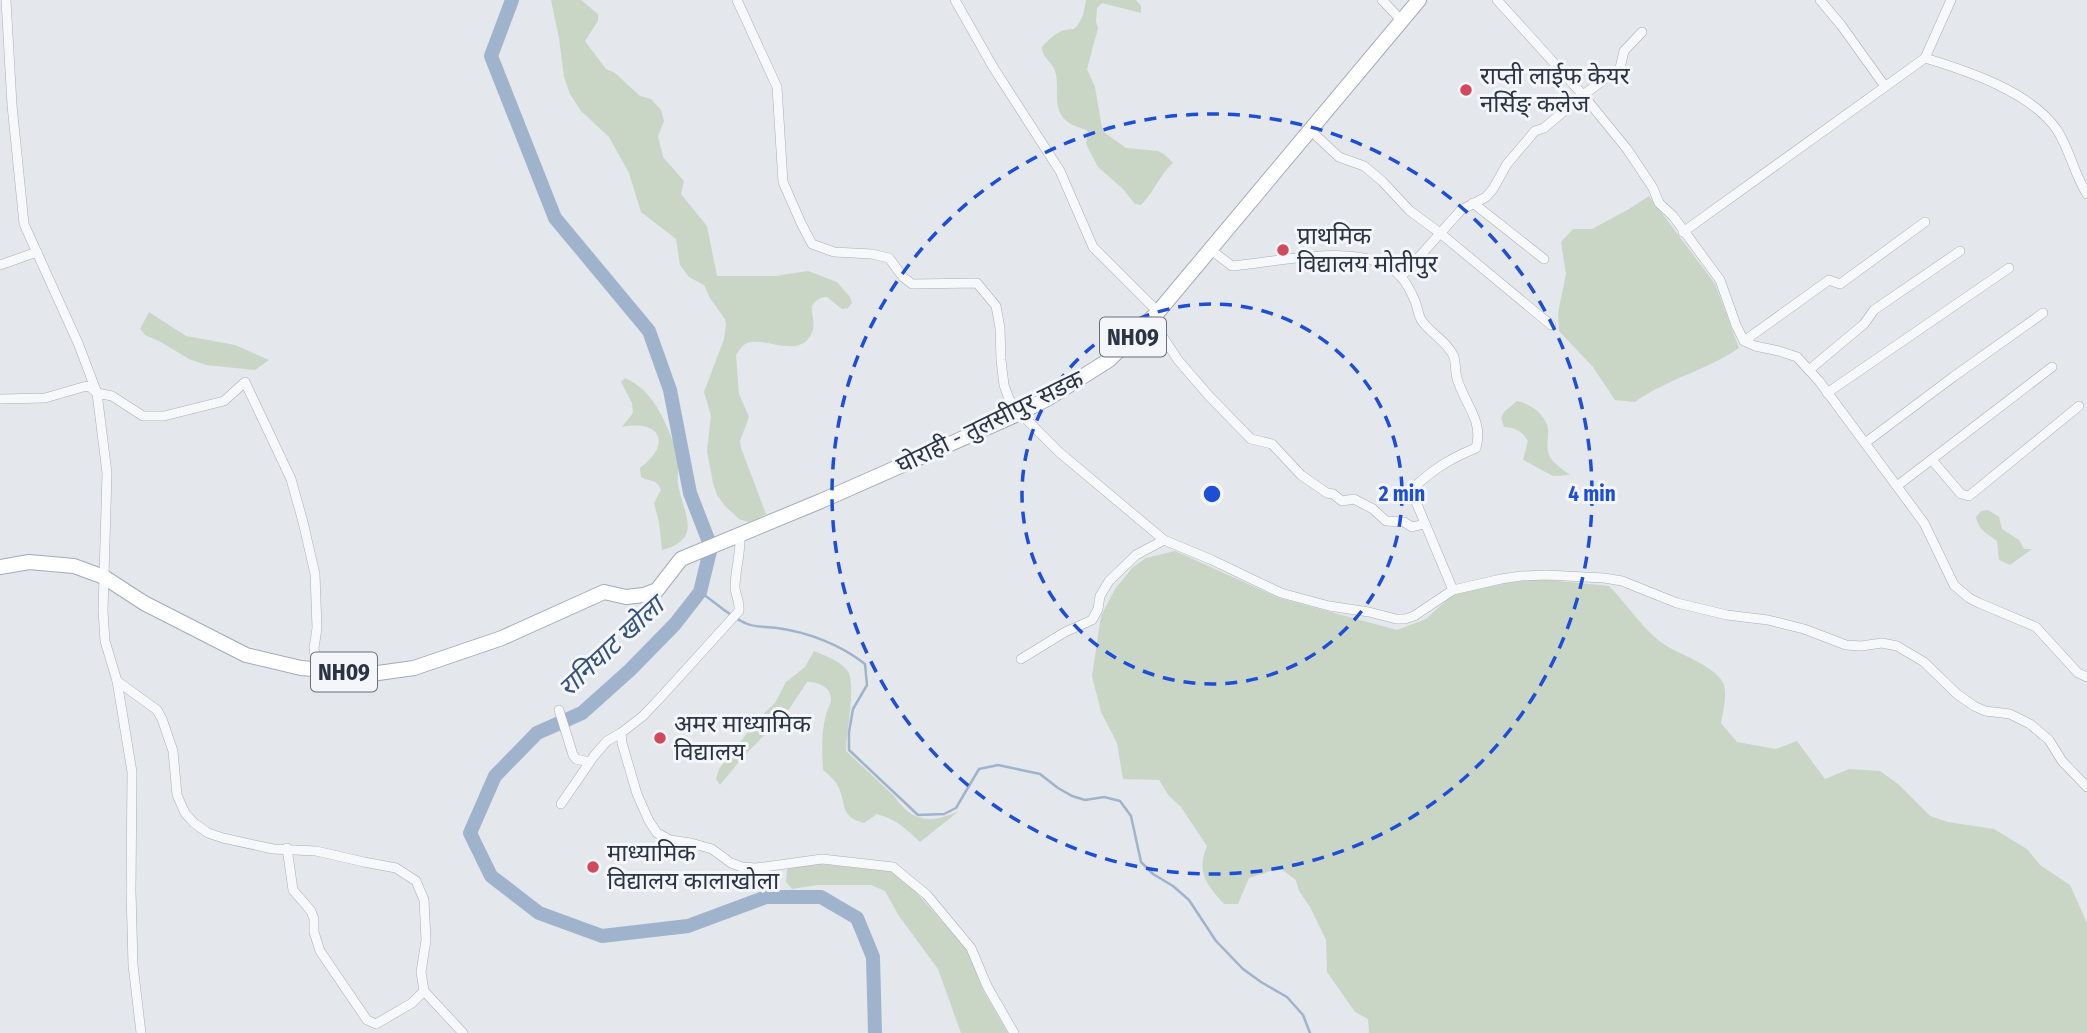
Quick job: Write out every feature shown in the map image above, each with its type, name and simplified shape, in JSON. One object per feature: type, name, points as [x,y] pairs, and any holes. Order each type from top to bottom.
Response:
[{"type":"main road","name":"घोराही - तुलसीपुर सडक","points":[[740,535],[1020,413],[1097,369],[1154,316],[1419,0]]},
{"type":"main road","name":"NH09","points":[[0,567],[29,562],[74,566],[104,577],[144,603],[246,655],[301,668],[371,674],[426,664],[502,638],[604,592],[626,597],[644,595],[657,590],[681,559],[740,535]]},
{"type":"street","points":[[6,0],[12,105],[24,224],[78,343],[97,393],[107,473],[103,611],[105,640],[117,681],[132,772],[133,965],[141,1033]]},
{"type":"street","points":[[737,0],[777,87],[783,181],[812,244],[834,252],[872,254],[889,258],[903,277],[912,284],[977,283],[996,306],[1004,384],[1009,399],[1059,452],[1164,540],[1281,593],[1396,619],[1405,620],[1414,616],[1453,590],[1521,576],[1604,578],[1622,580],[1677,603],[1727,615],[1769,620],[1804,629],[1846,645],[1882,643],[1897,646],[1924,662],[1957,694],[1974,706],[1985,711],[2010,714],[2030,724],[2049,740],[2062,761],[2087,787]]},
{"type":"street","points":[[956,0],[993,67],[1060,171],[1093,247],[1154,316],[1178,360],[1209,396],[1251,439],[1272,444],[1301,475],[1326,493],[1333,494],[1342,501],[1354,499],[1373,509],[1386,521],[1404,522],[1412,527],[1424,524]]},
{"type":"street","points":[[1382,0],[1402,21]]},
{"type":"street","points":[[1497,0],[1583,95],[1627,149],[1653,188],[1659,203],[1673,216],[1720,280],[1744,341],[1797,357],[1827,393],[1924,523],[1954,585],[1969,598],[2036,627],[2078,673],[2087,677]]},
{"type":"street","points":[[1819,0],[1841,25],[1884,85]]},
{"type":"street","points":[[1683,232],[1884,85],[1926,58],[1951,0]]},
{"type":"street","points":[[1401,277],[1461,210],[1486,197],[1507,164],[1535,131],[1544,128],[1620,68],[1624,51],[1642,32]]},
{"type":"street","points":[[1926,58],[1965,70],[1999,85],[2038,108],[2062,139],[2087,194]]},
{"type":"street","points":[[1310,131],[1339,157],[1364,166],[1410,211],[1551,325]]},
{"type":"street","points":[[1473,203],[1544,259]]},
{"type":"street","points":[[1744,341],[1829,280],[1840,284],[1925,222]]},
{"type":"street","points":[[1210,250],[1232,266],[1305,256],[1345,256],[1378,262],[1401,277],[1415,301],[1421,320],[1454,357],[1456,378],[1480,435],[1476,448],[1431,471],[1411,491],[1453,590]]},
{"type":"street","points":[[1808,370],[1864,324],[1874,310],[1960,251]]},
{"type":"street","points":[[0,265],[37,252]]},
{"type":"street","points":[[1827,393],[2009,268]]},
{"type":"street","points":[[1865,443],[2043,313]]},
{"type":"street","points":[[1898,486],[2052,367]]},
{"type":"street","points":[[0,400],[46,398],[89,387],[97,393],[112,396],[143,416],[164,416],[224,401],[245,382],[291,479],[303,522],[315,573],[317,628],[314,649],[317,669]]},
{"type":"street","points":[[1932,460],[1961,494],[1969,496],[2079,406]]},
{"type":"street","points":[[561,804],[589,762],[607,741],[642,716],[739,611],[740,604],[735,589],[741,551],[740,535]]},
{"type":"street","points":[[1021,659],[1065,632],[1092,621],[1100,596],[1109,581],[1136,555],[1164,540]]},
{"type":"street","points":[[117,681],[157,710],[173,751],[177,795],[185,813],[208,833],[273,849],[316,850],[397,868],[416,881],[424,900],[426,940],[421,972],[424,991],[463,1033]]},
{"type":"street","points":[[559,710],[573,755],[576,759],[589,762]]},
{"type":"street","points":[[621,733],[637,794],[649,821],[657,833],[670,840],[712,849],[731,863],[749,867],[822,859],[892,867],[927,895],[971,948],[986,986],[1014,1033]]},
{"type":"street","points":[[287,848],[293,890],[311,911],[320,951],[367,1020],[376,1024],[412,1003],[424,991]]},
{"type":"green space","points":[[551,0],[581,0],[598,14],[598,21],[585,41],[606,69],[615,73],[640,96],[651,99],[661,110],[664,121],[658,136],[663,157],[684,181],[681,194],[707,226],[717,276],[775,276],[808,271],[837,282],[850,297],[852,303],[848,308],[842,309],[827,297],[815,302],[812,306],[813,329],[808,339],[801,344],[783,346],[747,343],[736,355],[739,394],[749,417],[740,441],[741,448],[766,514],[751,523],[739,519],[717,495],[707,451],[711,416],[704,392],[724,339],[725,319],[704,285],[689,277],[680,265],[676,239],[641,212],[629,173],[609,137],[581,111],[570,94],[564,77]]},
{"type":"green space","points":[[1086,0],[1136,0],[1141,6],[1141,13],[1102,3],[1097,8],[1098,28],[1087,69],[1095,87],[1105,133],[1126,148],[1158,151],[1173,163],[1141,205],[1135,204],[1123,189],[1098,167],[1086,144],[1088,131],[1073,125],[1061,114],[1057,101],[1055,71],[1042,51],[1042,47],[1056,34],[1077,26],[1083,16]]},
{"type":"green space","points":[[1649,196],[1715,284],[1739,348],[1635,402],[1615,400],[1593,367],[1559,331],[1558,313],[1566,274],[1561,242],[1573,229],[1592,229]]},
{"type":"green space","points":[[149,312],[186,336],[235,345],[269,360],[255,370],[206,365],[189,359],[145,335],[140,329]]},
{"type":"green space","points":[[625,378],[641,388],[654,402],[677,454],[678,484],[688,524],[687,532],[675,545],[662,550],[654,503],[661,490],[655,482],[641,477],[640,468],[656,450],[658,435],[646,427],[622,427],[633,413],[632,403],[621,382]]},
{"type":"green space","points":[[1517,401],[1532,407],[1544,419],[1548,429],[1547,447],[1550,457],[1570,475],[1553,476],[1523,460],[1528,441],[1518,431],[1504,427],[1501,418]]},
{"type":"green space","points":[[1988,510],[1999,517],[2002,529],[2019,540],[2024,549],[2032,549],[2010,565],[1999,560],[1997,541],[1977,522],[1976,517],[1981,511]]},
{"type":"green space","points":[[1175,551],[1279,598],[1397,630],[1426,619],[1452,595],[1483,586],[1538,579],[1609,586],[1661,642],[1708,668],[1721,679],[1725,694],[1721,723],[1737,742],[1776,749],[1797,741],[1825,779],[1849,769],[1880,771],[1898,784],[1930,816],[1948,822],[1994,829],[2027,849],[2040,865],[2070,885],[2087,923],[2087,1033],[1369,1033],[1368,1019],[1355,1012],[1327,972],[1326,940],[1299,891],[1296,880],[1280,868],[1249,878],[1238,904],[1224,904],[1208,884],[1203,871],[1202,863],[1207,846],[1181,807],[1169,796],[1159,780],[1123,779],[1117,743],[1101,712],[1092,676],[1101,616],[1115,589],[1133,567],[1146,558]]},
{"type":"green space","points":[[814,651],[840,664],[850,676],[846,751],[915,816],[931,819],[959,811],[920,842],[884,816],[877,814],[864,823],[846,812],[840,790],[823,770],[823,728],[831,699],[826,688],[819,684],[807,682],[788,711],[720,785],[716,779],[719,769],[759,718],[775,703],[786,682],[805,667]]},
{"type":"green space","points":[[818,864],[892,871],[911,886],[969,952],[983,990],[1008,1033],[961,1033],[938,969],[899,916],[885,891],[871,885],[818,885],[792,889],[786,882],[787,870],[791,866]]},
{"type":"waterway","name":"रानिघाट खोला","points":[[512,0],[491,56],[555,218],[649,331],[670,390],[690,493],[711,547],[700,592],[675,624],[630,670],[582,713],[537,733],[495,776],[470,833],[491,876],[539,913],[602,936],[688,926],[766,897],[821,897],[857,918],[873,957],[875,1033]]},
{"type":"waterway","points":[[700,592],[745,623],[812,636],[835,645],[865,664],[867,685],[853,709],[849,750],[918,815],[944,814],[956,808],[979,769],[998,765],[1040,774],[1058,788],[1085,800],[1104,797],[1120,801],[1131,816],[1141,862],[1189,900],[1216,941],[1243,969],[1287,997],[1303,1015],[1310,1033]]},
{"type":"place","name":"राप्ती लाईफ केयर नर्सिङ् कलेज","points":[[1466,90]]},
{"type":"place","name":"प्राथमिक विद्यालय मोतीपुर","points":[[1283,250]]},
{"type":"place","name":"अमर माध्यामिक विद्यालय","points":[[660,738]]},
{"type":"place","name":"माध्यामिक विद्यालय कालाखोला","points":[[593,867]]}]
